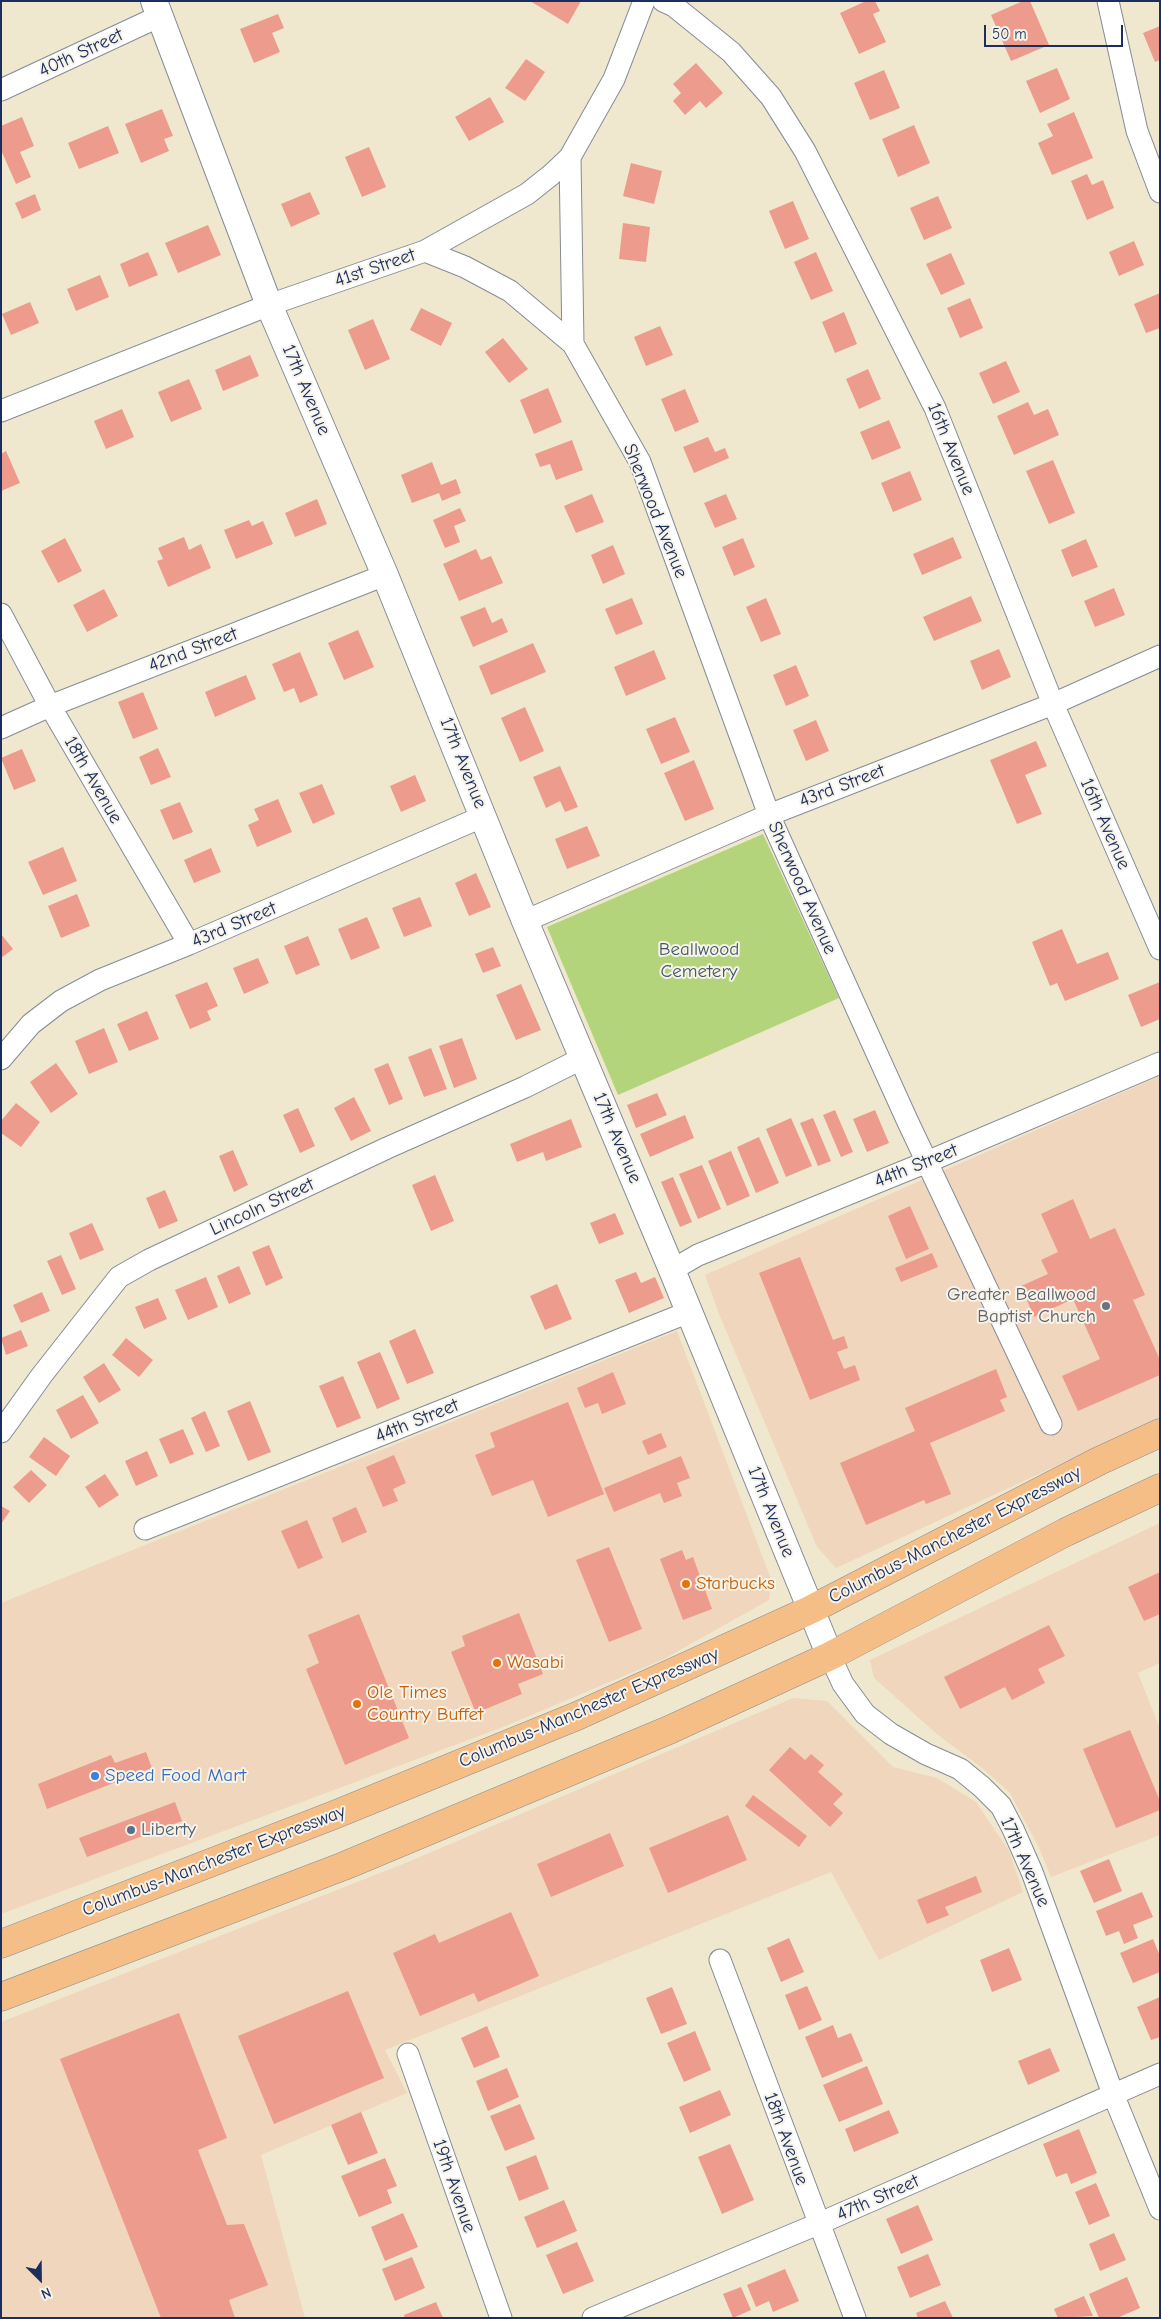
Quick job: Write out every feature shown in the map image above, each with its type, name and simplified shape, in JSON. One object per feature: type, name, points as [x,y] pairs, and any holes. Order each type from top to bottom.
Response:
[{"type":"main road","name":"Columbus-Manchester Expressway","points":[[7,1939],[334,1815],[577,1716],[810,1610],[1099,1461],[1160,1433]]},
{"type":"main road","points":[[1,1997],[344,1866],[669,1730],[830,1656],[1066,1532],[1160,1488]]},
{"type":"street","name":"41st Street","points":[[1,411],[269,305],[425,251],[526,194],[551,175],[570,157],[614,79],[644,1]]},
{"type":"street","name":"16th Avenue","points":[[663,1],[674,6],[731,52],[771,97],[805,151],[935,408],[1053,704],[1160,949]]},
{"type":"street","points":[[1108,1],[1137,131],[1160,192]]},
{"type":"street","name":"40th Street","points":[[1,90],[157,8]]},
{"type":"street","name":"17th Avenue","points":[[157,8],[269,305],[385,575],[525,921],[672,1270],[830,1656],[843,1684],[865,1714],[898,1738],[926,1754],[960,1769],[982,1787],[1000,1806],[1013,1829],[1032,1872],[1113,2094],[1160,2209]]},
{"type":"street","name":"Sherwood Avenue","points":[[570,157],[573,344]]},
{"type":"street","name":"Sherwood Avenue","points":[[425,251],[465,267],[510,291],[573,344],[640,462],[769,814],[927,1162],[1051,1424]]},
{"type":"street","name":"42nd Street","points":[[1,728],[50,706],[385,575]]},
{"type":"street","name":"18th Avenue","points":[[1,614],[50,706],[189,944]]},
{"type":"street","name":"43rd Street","points":[[525,921],[769,814],[1053,704],[1160,656]]},
{"type":"street","name":"43rd Street","points":[[1,1059],[31,1024],[61,1001],[100,980],[189,944],[484,816]]},
{"type":"street","name":"Lincoln Street","points":[[1,1432],[42,1375],[119,1277],[148,1260],[387,1148],[525,1087],[583,1058]]},
{"type":"street","name":"44th Street","points":[[672,1270],[698,1255],[927,1162],[1160,1063]]},
{"type":"street","name":"44th Street","points":[[146,1529],[689,1312]]},
{"type":"street","name":"18th Avenue","points":[[720,1960],[855,2318]]},
{"type":"street","name":"19th Avenue","points":[[408,2054],[501,2318]]},
{"type":"street","name":"47th Street","points":[[594,2318],[818,2224],[1160,2074]]},
{"type":"shaded area","points":[[1160,1076],[1160,1418],[836,1568],[817,1547],[719,1314],[705,1275]]},
{"type":"shaded area","points":[[677,1331],[771,1579],[769,1600],[664,1659],[503,1727],[1,1914],[1,1603]]},
{"type":"shaded area","points":[[1160,1523],[1160,1663],[1138,1673],[1160,1729],[1160,1835],[1051,1877],[1039,1848],[1010,1793],[981,1767],[938,1735],[874,1678],[870,1660]]},
{"type":"shaded area","points":[[793,1698],[827,1701],[893,1767],[937,1778],[976,1802],[1009,1851],[1023,1892],[879,1960],[831,1872],[385,2050],[407,2093],[261,2155],[305,2318],[1,2318],[1,2022],[408,1862]]},
{"type":"green space","name":"Beallwood Cemetery","points":[[763,834],[839,998],[618,1095],[547,927]]},
{"type":"building","points":[[530,1],[581,1],[568,24]]},
{"type":"building","points":[[866,1],[875,1],[880,11],[873,14],[886,42],[859,54],[840,13]]},
{"type":"building","points":[[1023,1],[1030,1],[1049,45],[1011,61],[991,15]]},
{"type":"building","points":[[278,14],[284,28],[272,33],[280,52],[254,63],[240,29]]},
{"type":"building","points":[[1160,26],[1160,60],[1155,62],[1143,33]]},
{"type":"building","points":[[526,59],[545,72],[525,101],[505,88]]},
{"type":"building","points":[[696,63],[723,93],[706,108],[700,101],[685,115],[673,101],[681,93],[673,84]]},
{"type":"building","points":[[1057,68],[1070,99],[1040,113],[1026,81]]},
{"type":"building","points":[[884,70],[900,108],[870,120],[854,83]]},
{"type":"building","points":[[490,97],[504,122],[469,141],[455,117]]},
{"type":"building","points":[[162,109],[173,136],[164,139],[169,151],[141,163],[125,124]]},
{"type":"building","points":[[1074,112],[1093,158],[1052,175],[1038,143],[1053,136],[1047,124]]},
{"type":"building","points":[[22,117],[34,146],[20,152],[31,177],[16,184],[1,150],[1,126]]},
{"type":"building","points":[[914,125],[930,163],[898,177],[882,139]]},
{"type":"building","points":[[108,126],[119,153],[79,169],[68,143]]},
{"type":"building","points":[[369,147],[386,187],[362,197],[345,157]]},
{"type":"building","points":[[631,163],[662,171],[654,204],[623,196]]},
{"type":"building","points":[[1087,174],[1092,185],[1103,180],[1114,208],[1087,220],[1071,181]]},
{"type":"building","points":[[310,192],[320,214],[291,227],[281,204]]},
{"type":"building","points":[[35,194],[41,210],[22,219],[15,203]]},
{"type":"building","points":[[938,196],[952,228],[924,240],[910,208]]},
{"type":"building","points":[[793,201],[809,239],[785,249],[769,211]]},
{"type":"building","points":[[623,223],[650,227],[646,262],[619,259]]},
{"type":"building","points":[[208,225],[221,255],[178,273],[165,243]]},
{"type":"building","points":[[1134,241],[1144,265],[1119,276],[1109,252]]},
{"type":"building","points":[[148,252],[158,275],[129,287],[120,264]]},
{"type":"building","points":[[816,252],[833,291],[811,300],[794,262]]},
{"type":"building","points":[[951,253],[965,284],[941,295],[926,264]]},
{"type":"building","points":[[100,275],[109,297],[76,311],[67,289]]},
{"type":"building","points":[[1160,293],[1160,328],[1146,333],[1134,304]]},
{"type":"building","points":[[970,298],[983,328],[960,338],[947,308]]},
{"type":"building","points":[[30,302],[39,323],[11,335],[2,314]]},
{"type":"building","points":[[421,308],[452,323],[441,346],[410,330]]},
{"type":"building","points":[[844,312],[857,344],[835,353],[822,322]]},
{"type":"building","points":[[373,319],[390,359],[365,370],[348,330]]},
{"type":"building","points":[[660,326],[673,355],[646,366],[634,337]]},
{"type":"building","points":[[503,338],[528,369],[509,383],[485,352]]},
{"type":"building","points":[[250,355],[259,376],[223,391],[215,370]]},
{"type":"building","points":[[1006,361],[1020,392],[993,404],[979,373]]},
{"type":"building","points":[[868,369],[881,399],[859,409],[846,379]]},
{"type":"building","points":[[189,379],[202,409],[171,422],[158,392]]},
{"type":"building","points":[[548,388],[562,422],[534,434],[520,400]]},
{"type":"building","points":[[685,389],[699,422],[675,432],[661,399]]},
{"type":"building","points":[[1028,402],[1034,415],[1048,409],[1059,435],[1014,455],[997,416]]},
{"type":"building","points":[[122,409],[134,437],[106,449],[94,421]]},
{"type":"building","points":[[889,420],[901,448],[872,460],[860,432]]},
{"type":"building","points":[[708,437],[715,452],[725,448],[729,458],[694,473],[683,447]]},
{"type":"building","points":[[572,440],[583,470],[556,480],[550,464],[540,467],[535,454]]},
{"type":"building","points":[[6,451],[20,483],[1,491],[1,454]]},
{"type":"building","points":[[1053,460],[1075,513],[1049,524],[1026,471]]},
{"type":"building","points":[[432,462],[441,485],[456,479],[461,493],[442,501],[439,493],[412,503],[401,475]]},
{"type":"building","points":[[910,471],[922,500],[893,512],[881,483]]},
{"type":"building","points":[[592,494],[604,522],[576,533],[564,506]]},
{"type":"building","points":[[726,494],[737,519],[715,528],[704,503]]},
{"type":"building","points":[[317,499],[327,524],[295,537],[285,513]]},
{"type":"building","points":[[460,508],[466,521],[454,526],[460,542],[445,548],[433,520]]},
{"type":"building","points":[[249,520],[252,526],[263,521],[273,544],[236,559],[224,530]]},
{"type":"building","points":[[184,537],[189,550],[201,544],[211,568],[168,587],[157,561],[163,559],[158,548]]},
{"type":"building","points":[[953,537],[962,558],[922,575],[913,554]]},
{"type":"building","points":[[65,538],[82,571],[58,583],[41,551]]},
{"type":"building","points":[[743,538],[755,567],[734,576],[722,547]]},
{"type":"building","points":[[1086,539],[1098,567],[1072,577],[1061,550]]},
{"type":"building","points":[[613,545],[625,574],[603,584],[591,555]]},
{"type":"building","points":[[476,549],[481,560],[491,556],[503,583],[459,601],[443,564]]},
{"type":"building","points":[[1114,588],[1125,615],[1095,627],[1084,601]]},
{"type":"building","points":[[104,589],[118,616],[87,632],[73,605]]},
{"type":"building","points":[[971,596],[982,621],[934,641],[923,617]]},
{"type":"building","points":[[632,598],[643,624],[616,635],[605,609]]},
{"type":"building","points":[[766,598],[781,634],[761,642],[746,607]]},
{"type":"building","points":[[485,607],[492,623],[502,618],[508,632],[473,647],[460,617]]},
{"type":"building","points":[[358,630],[374,667],[344,680],[328,643]]},
{"type":"building","points":[[533,643],[546,672],[491,695],[479,666]]},
{"type":"building","points":[[999,649],[1011,677],[982,690],[970,661]]},
{"type":"building","points":[[654,650],[666,679],[626,696],[614,667]]},
{"type":"building","points":[[300,652],[318,695],[300,703],[294,688],[284,692],[272,664]]},
{"type":"building","points":[[796,665],[809,696],[786,706],[773,675]]},
{"type":"building","points":[[246,675],[256,699],[215,717],[205,692]]},
{"type":"building","points":[[143,692],[158,729],[133,739],[118,702]]},
{"type":"building","points":[[525,707],[544,751],[520,762],[501,718]]},
{"type":"building","points":[[675,717],[690,752],[661,764],[646,729]]},
{"type":"building","points":[[816,720],[829,751],[806,761],[793,730]]},
{"type":"building","points":[[1036,741],[1047,766],[1025,775],[1042,814],[1017,824],[990,760]]},
{"type":"building","points":[[158,748],[171,777],[151,785],[139,757]]},
{"type":"building","points":[[22,749],[36,781],[14,790],[1,758]]},
{"type":"building","points":[[694,760],[714,809],[685,821],[664,773]]},
{"type":"building","points":[[560,766],[578,807],[565,812],[560,801],[546,808],[533,777]]},
{"type":"building","points":[[415,775],[426,801],[401,812],[390,786]]},
{"type":"building","points":[[322,784],[335,814],[313,824],[299,793]]},
{"type":"building","points":[[278,799],[292,832],[257,847],[248,825],[259,820],[254,809]]},
{"type":"building","points":[[180,802],[193,832],[173,840],[160,810]]},
{"type":"building","points":[[587,826],[600,856],[567,869],[555,839]]},
{"type":"building","points":[[63,847],[77,881],[43,895],[28,862]]},
{"type":"building","points":[[211,848],[221,872],[194,883],[184,860]]},
{"type":"building","points":[[476,873],[491,907],[469,916],[455,883]]},
{"type":"building","points":[[77,894],[90,926],[61,938],[48,906]]},
{"type":"building","points":[[420,897],[432,926],[404,937],[392,908]]},
{"type":"building","points":[[367,917],[380,948],[351,960],[338,929]]},
{"type":"building","points":[[1062,929],[1077,964],[1108,952],[1119,979],[1065,1001],[1057,983],[1050,986],[1032,942]]},
{"type":"building","points":[[1,934],[13,949],[1,958]]},
{"type":"building","points":[[308,936],[320,965],[296,975],[284,946]]},
{"type":"building","points":[[493,947],[501,966],[483,973],[475,954]]},
{"type":"building","points":[[258,958],[269,983],[244,994],[233,968]]},
{"type":"building","points":[[207,982],[218,1006],[207,1011],[211,1020],[190,1029],[175,995]]},
{"type":"building","points":[[1160,982],[1160,1019],[1141,1027],[1128,995]]},
{"type":"building","points":[[521,984],[541,1030],[516,1040],[496,995]]},
{"type":"building","points":[[147,1011],[159,1039],[129,1051],[117,1024]]},
{"type":"building","points":[[104,1028],[118,1062],[89,1074],[75,1041]]},
{"type":"building","points":[[462,1038],[477,1079],[454,1088],[439,1046]]},
{"type":"building","points":[[431,1048],[447,1089],[424,1097],[408,1057]]},
{"type":"building","points":[[56,1063],[78,1094],[51,1113],[30,1082]]},
{"type":"building","points":[[388,1063],[403,1099],[389,1105],[374,1069]]},
{"type":"building","points":[[657,1093],[667,1115],[636,1128],[627,1105]]},
{"type":"building","points":[[354,1097],[371,1131],[351,1141],[334,1108]]},
{"type":"building","points":[[16,1103],[40,1122],[21,1147],[1,1133],[1,1121]]},
{"type":"building","points":[[298,1108],[315,1146],[300,1153],[283,1115]]},
{"type":"building","points":[[835,1110],[853,1152],[841,1157],[823,1115]]},
{"type":"building","points":[[875,1110],[889,1143],[867,1152],[853,1119]]},
{"type":"building","points":[[685,1115],[694,1138],[650,1157],[640,1134]]},
{"type":"building","points":[[791,1118],[812,1166],[786,1177],[766,1129]]},
{"type":"building","points":[[813,1118],[831,1161],[818,1166],[800,1123]]},
{"type":"building","points":[[571,1119],[582,1147],[546,1161],[543,1152],[517,1162],[510,1144]]},
{"type":"building","points":[[759,1137],[779,1183],[756,1193],[737,1147]]},
{"type":"building","points":[[233,1150],[248,1185],[234,1192],[219,1156]]},
{"type":"building","points":[[731,1151],[750,1196],[727,1206],[708,1161]]},
{"type":"building","points":[[702,1165],[721,1209],[698,1219],[679,1174]]},
{"type":"building","points":[[435,1175],[454,1221],[431,1231],[412,1185]]},
{"type":"building","points":[[673,1177],[692,1222],[680,1227],[661,1182]]},
{"type":"building","points":[[165,1190],[178,1221],[159,1229],[146,1198]]},
{"type":"building","name":"Greater Beallwood Baptist Church","points":[[1073,1199],[1090,1239],[1115,1228],[1145,1295],[1133,1300],[1160,1360],[1160,1375],[1078,1411],[1062,1376],[1100,1359],[1073,1299],[1034,1317],[1021,1286],[1048,1274],[1041,1260],[1058,1252],[1041,1214]]},
{"type":"building","points":[[910,1206],[929,1249],[906,1259],[888,1216]]},
{"type":"building","points":[[615,1213],[624,1234],[599,1244],[590,1223]]},
{"type":"building","points":[[92,1223],[104,1250],[80,1260],[69,1233]]},
{"type":"building","points":[[269,1245],[283,1278],[266,1286],[252,1252]]},
{"type":"building","points":[[932,1253],[938,1267],[901,1282],[895,1268]]},
{"type":"building","points":[[61,1255],[76,1289],[62,1295],[47,1261]]},
{"type":"building","points":[[800,1257],[833,1340],[844,1336],[848,1348],[837,1352],[844,1369],[855,1365],[860,1380],[810,1400],[759,1273]]},
{"type":"building","points":[[239,1266],[251,1294],[229,1304],[217,1276]]},
{"type":"building","points":[[636,1272],[641,1283],[655,1277],[664,1298],[629,1313],[615,1280]]},
{"type":"building","points":[[206,1277],[218,1307],[188,1320],[175,1290]]},
{"type":"building","points":[[557,1284],[572,1319],[545,1330],[530,1296]]},
{"type":"building","points":[[42,1292],[50,1311],[21,1323],[13,1305]]},
{"type":"building","points":[[158,1298],[167,1319],[144,1329],[135,1307]]},
{"type":"building","points":[[415,1329],[434,1373],[407,1384],[389,1341]]},
{"type":"building","points":[[21,1330],[28,1346],[6,1355],[1,1338]]},
{"type":"building","points":[[126,1338],[153,1360],[139,1377],[112,1355]]},
{"type":"building","points":[[380,1352],[400,1399],[377,1409],[357,1362]]},
{"type":"building","points":[[104,1363],[121,1390],[99,1403],[83,1377]]},
{"type":"building","points":[[996,1369],[1007,1397],[1000,1400],[1005,1411],[930,1443],[951,1494],[926,1504],[924,1500],[866,1525],[840,1463],[915,1431],[905,1408]]},
{"type":"building","points":[[613,1372],[626,1404],[602,1414],[598,1403],[585,1408],[577,1388]]},
{"type":"building","points":[[343,1376],[361,1418],[337,1428],[319,1386]]},
{"type":"building","points":[[83,1395],[99,1423],[71,1439],[56,1410]]},
{"type":"building","points":[[250,1401],[271,1452],[248,1461],[227,1411]]},
{"type":"building","points":[[568,1402],[604,1494],[548,1517],[533,1480],[492,1496],[475,1455],[495,1447],[490,1433]]},
{"type":"building","points":[[205,1411],[220,1446],[206,1452],[191,1418]]},
{"type":"building","points":[[183,1429],[194,1454],[170,1464],[159,1439]]},
{"type":"building","points":[[661,1433],[667,1447],[648,1455],[642,1441]]},
{"type":"building","points":[[44,1437],[70,1456],[56,1476],[29,1457]]},
{"type":"building","points":[[147,1451],[158,1476],[136,1486],[125,1461]]},
{"type":"building","points":[[394,1455],[406,1483],[393,1489],[398,1501],[383,1507],[366,1467]]},
{"type":"building","points":[[681,1456],[690,1478],[677,1483],[682,1496],[664,1503],[660,1493],[614,1512],[604,1488]]},
{"type":"building","points":[[31,1470],[47,1485],[29,1503],[13,1487]]},
{"type":"building","points":[[105,1474],[119,1495],[99,1508],[85,1487]]},
{"type":"building","points":[[1,1506],[10,1511],[1,1524]]},
{"type":"building","points":[[356,1507],[367,1532],[342,1543],[332,1518]]},
{"type":"building","points":[[307,1520],[323,1558],[298,1569],[281,1531]]},
{"type":"building","points":[[609,1547],[642,1629],[609,1642],[576,1560]]},
{"type":"building","name":"Starbucks","points":[[682,1550],[686,1560],[693,1557],[712,1609],[683,1620],[660,1559]]},
{"type":"building","points":[[1160,1572],[1160,1614],[1144,1621],[1128,1587]]},
{"type":"building","name":"Wasabi","points":[[519,1613],[543,1674],[518,1684],[522,1694],[476,1713],[451,1652],[465,1646],[462,1636]]},
{"type":"building","name":"Ole Times Country Buffet","points":[[359,1614],[409,1738],[345,1765],[306,1669],[319,1663],[308,1635]]},
{"type":"building","points":[[1049,1625],[1065,1656],[1038,1669],[1045,1683],[1012,1700],[1005,1687],[960,1709],[944,1677]]},
{"type":"building","points":[[1130,1730],[1160,1801],[1160,1810],[1116,1828],[1083,1749]]},
{"type":"building","points":[[790,1747],[805,1760],[811,1754],[824,1765],[818,1772],[843,1794],[833,1804],[843,1813],[830,1827],[769,1770]]},
{"type":"building","name":"Speed Food Mart","points":[[146,1752],[152,1768],[47,1809],[38,1784],[111,1755],[115,1763]]},
{"type":"building","points":[[753,1795],[807,1836],[799,1847],[745,1806]]},
{"type":"building","name":"Liberty","points":[[175,1802],[182,1821],[87,1857],[79,1838]]},
{"type":"building","points":[[728,1815],[747,1860],[668,1893],[649,1848]]},
{"type":"building","points":[[610,1833],[624,1866],[551,1897],[537,1864]]},
{"type":"building","points":[[1109,1859],[1122,1891],[1094,1903],[1080,1871]]},
{"type":"building","points":[[976,1876],[982,1892],[945,1907],[949,1915],[927,1924],[917,1900]]},
{"type":"building","points":[[1142,1892],[1153,1917],[1133,1925],[1138,1938],[1124,1944],[1119,1931],[1106,1936],[1096,1911]]},
{"type":"building","points":[[511,1912],[539,1976],[478,2002],[474,1993],[420,2016],[393,1953],[435,1934],[439,1943]]},
{"type":"building","points":[[789,1938],[804,1972],[781,1982],[767,1948]]},
{"type":"building","points":[[1153,1939],[1160,1956],[1160,1972],[1133,1983],[1120,1953]]},
{"type":"building","points":[[1009,1948],[1022,1980],[992,1992],[980,1960]]},
{"type":"building","points":[[807,1986],[822,2020],[799,2030],[785,1995]]},
{"type":"building","points":[[672,1987],[687,2024],[661,2034],[646,1998]]},
{"type":"building","points":[[348,1991],[384,2078],[274,2124],[238,2036]]},
{"type":"building","points":[[1160,1997],[1160,2037],[1151,2040],[1137,2007]]},
{"type":"building","points":[[179,2013],[227,2138],[198,2150],[227,2225],[244,2224],[268,2285],[229,2300],[235,2318],[161,2318],[60,2059]]},
{"type":"building","points":[[833,2025],[838,2038],[851,2033],[863,2061],[822,2078],[805,2037]]},
{"type":"building","points":[[487,2026],[500,2057],[474,2068],[461,2038]]},
{"type":"building","points":[[695,2031],[711,2070],[684,2082],[667,2043]]},
{"type":"building","points":[[1050,2048],[1060,2071],[1028,2085],[1018,2061]]},
{"type":"building","points":[[867,2066],[883,2104],[839,2122],[823,2085]]},
{"type":"building","points":[[507,2068],[519,2097],[488,2111],[476,2081]]},
{"type":"building","points":[[720,2090],[731,2115],[690,2133],[679,2107]]},
{"type":"building","points":[[520,2104],[535,2139],[505,2151],[490,2116]]},
{"type":"building","points":[[889,2110],[899,2133],[854,2152],[845,2129]]},
{"type":"building","points":[[361,2112],[378,2153],[348,2165],[331,2125]]},
{"type":"building","points":[[1079,2129],[1097,2173],[1071,2184],[1067,2173],[1056,2177],[1043,2144]]},
{"type":"building","points":[[730,2144],[754,2200],[722,2214],[698,2157]]},
{"type":"building","points":[[536,2155],[549,2189],[519,2201],[506,2167]]},
{"type":"building","points":[[385,2158],[397,2186],[387,2190],[392,2203],[359,2217],[341,2176]]},
{"type":"building","points":[[1096,2183],[1110,2216],[1089,2225],[1075,2192]]},
{"type":"building","points":[[564,2200],[577,2231],[537,2248],[524,2217]]},
{"type":"building","points":[[918,2205],[933,2240],[901,2254],[886,2219]]},
{"type":"building","points":[[403,2213],[418,2247],[385,2261],[371,2227]]},
{"type":"building","points":[[1114,2233],[1126,2260],[1100,2271],[1089,2244]]},
{"type":"building","points":[[577,2242],[594,2281],[563,2294],[546,2255]]},
{"type":"building","points":[[928,2254],[941,2285],[910,2298],[897,2267]]},
{"type":"building","points":[[412,2257],[425,2288],[395,2301],[382,2269]]},
{"type":"building","points":[[785,2269],[799,2301],[773,2312],[769,2301],[756,2307],[747,2285]]},
{"type":"building","points":[[1127,2277],[1140,2308],[1117,2318],[1099,2318],[1089,2294]]},
{"type":"building","points":[[741,2287],[751,2310],[733,2318],[723,2294]]},
{"type":"building","points":[[1084,2296],[1093,2316],[1058,2318],[1054,2309]]},
{"type":"building","points":[[945,2301],[953,2318],[918,2318],[916,2313]]},
{"type":"building","points":[[436,2302],[443,2318],[405,2318],[404,2315]]},
{"type":"place","name":"Greater Beallwood Baptist Church","points":[[1106,1306]]},
{"type":"place","name":"Starbucks","points":[[686,1584]]},
{"type":"place","name":"Wasabi","points":[[497,1663]]},
{"type":"place","name":"Ole Times Country Buffet","points":[[357,1704]]},
{"type":"place","name":"Speed Food Mart","points":[[95,1776]]},
{"type":"place","name":"Liberty","points":[[131,1830]]}]
